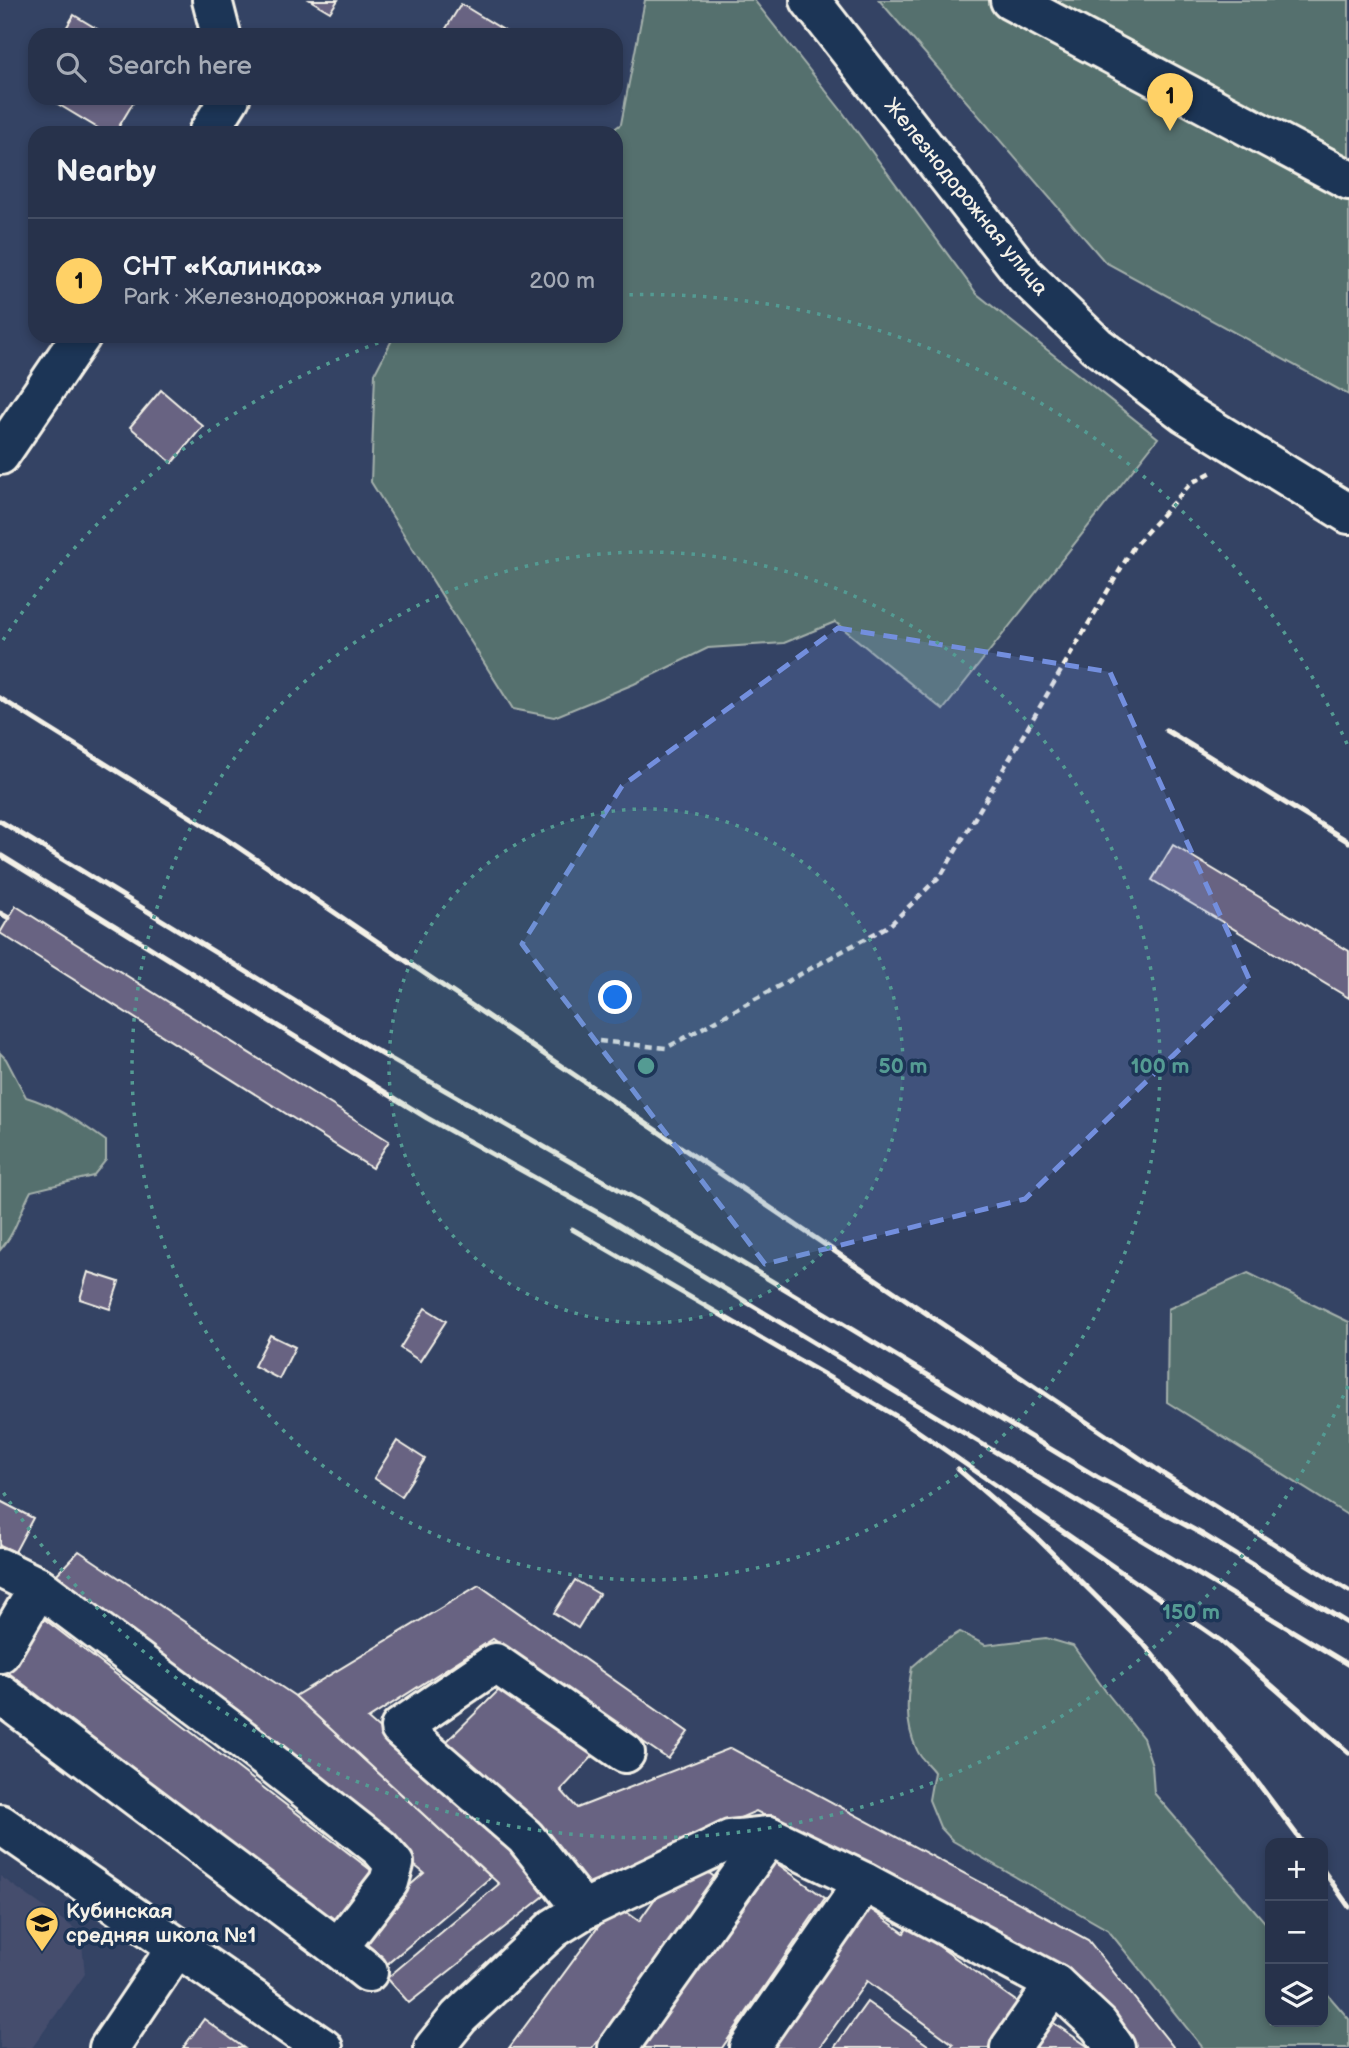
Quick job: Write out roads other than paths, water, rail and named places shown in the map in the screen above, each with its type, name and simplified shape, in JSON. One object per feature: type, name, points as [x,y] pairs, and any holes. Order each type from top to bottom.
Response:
[{"type":"street","points":[[212,0],[219,28]]},
{"type":"street","name":"Железнодорожная улица","points":[[810,0],[1025,276],[1096,345],[1185,413],[1349,514]]},
{"type":"street","points":[[1010,0],[1349,180]]},
{"type":"street","points":[[212,126],[226,105]]},
{"type":"street","points":[[0,456],[76,343]]},
{"type":"street","points":[[0,1568],[39,1587],[230,1730],[380,1848],[394,1864],[389,1882],[338,1948]]},
{"type":"street","points":[[0,1653],[39,1587]]},
{"type":"street","points":[[583,1910],[525,1837],[400,1728],[495,1663],[625,1753]]},
{"type":"street","points":[[0,1694],[368,1972]]},
{"type":"street","points":[[0,1824],[323,2048]]},
{"type":"street","points":[[618,2048],[769,1836]]},
{"type":"street","points":[[434,2048],[459,2017],[554,1928],[583,1910],[730,1840],[769,1836],[864,1882],[1055,1984],[1099,2025],[1115,2048]]},
{"type":"street","points":[[748,2048],[864,1882]]},
{"type":"street","points":[[109,2048],[177,1947]]},
{"type":"street","points":[[1010,2048],[1055,1984]]},
{"type":"railway","points":[[0,698],[226,839],[1165,1475],[1349,1591]]},
{"type":"railway","points":[[1166,730],[1349,842]]},
{"type":"railway","points":[[0,821],[373,1049],[639,1201],[1097,1477],[1202,1534],[1349,1624]]},
{"type":"railway","points":[[0,855],[427,1118],[602,1215],[1349,1665]]},
{"type":"railway","points":[[0,913],[9,918]]},
{"type":"railway","points":[[572,1229],[896,1416],[1221,1641],[1349,1753]]},
{"type":"railway","points":[[958,1469],[1035,1536],[1142,1642],[1249,1771],[1299,1838]]},
{"type":"railway","points":[[1328,1877],[1349,1907]]},
{"type":"place","name":"СНТ «Калинка»","points":[[1170,131]]},
{"type":"place","name":"Кубинская средняя школа №1","points":[[42,1953]]}]
